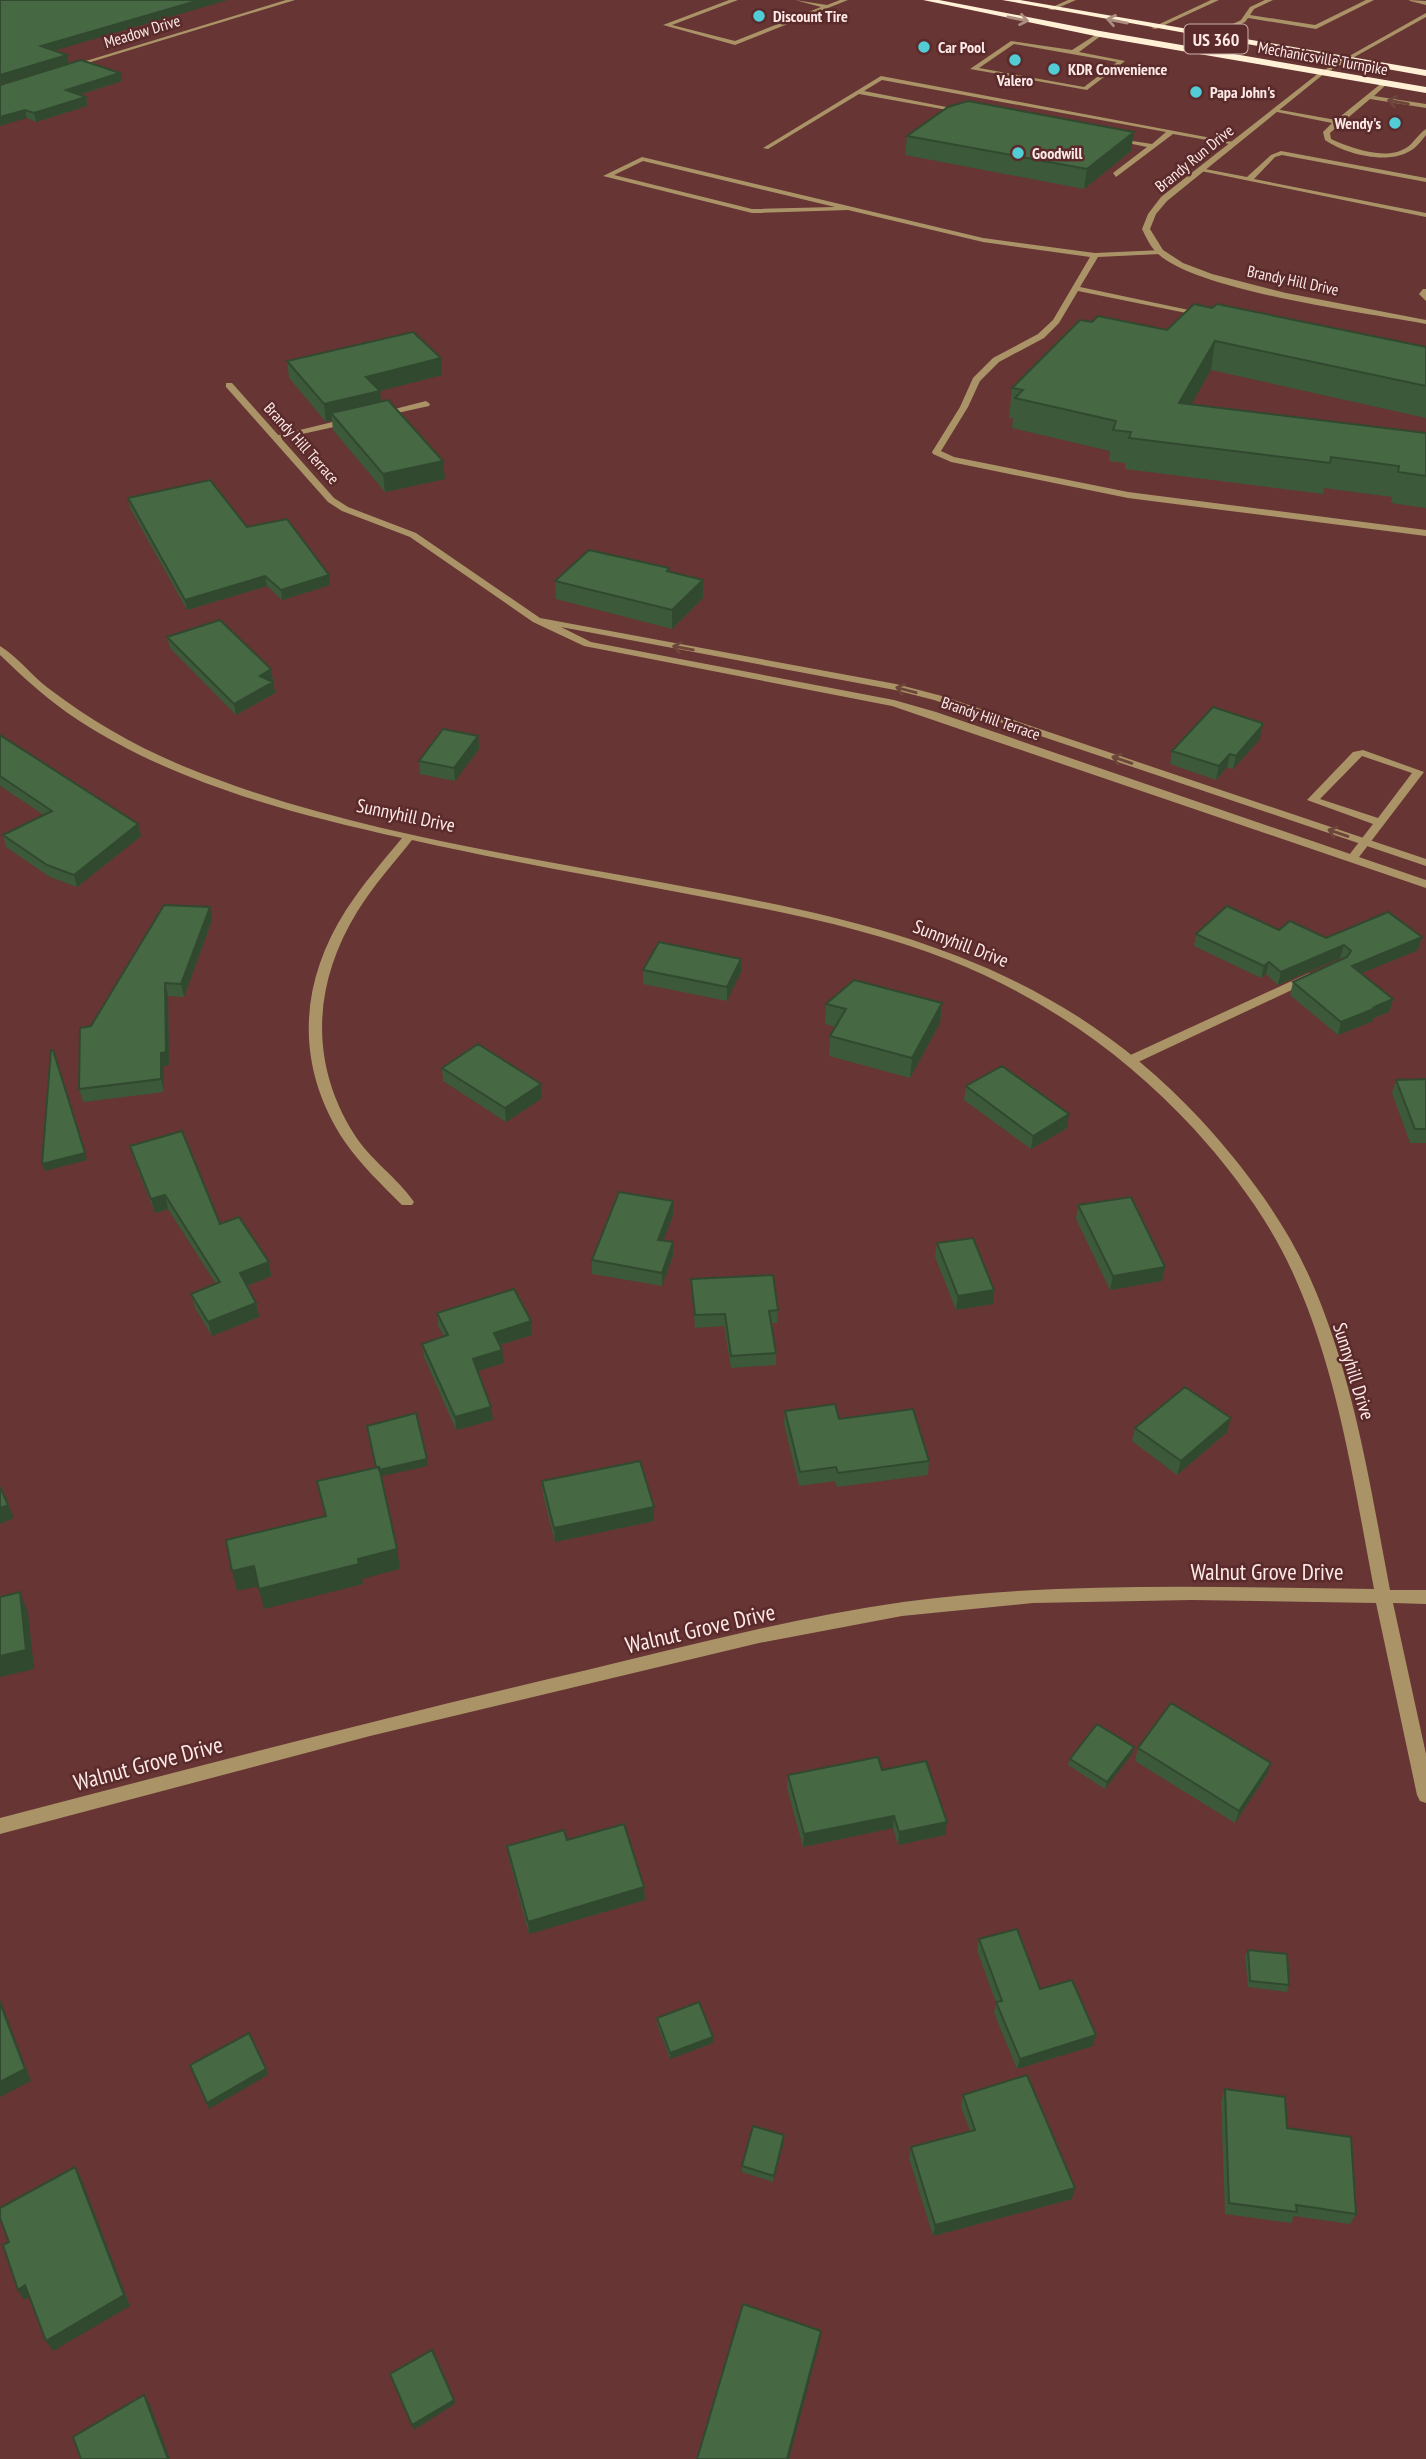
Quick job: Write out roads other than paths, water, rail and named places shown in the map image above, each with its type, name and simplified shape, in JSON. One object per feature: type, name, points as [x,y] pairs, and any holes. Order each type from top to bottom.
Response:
[{"type":"highway","name":"Mechanicsville Turnpike","points":[[927,0],[1100,34],[1426,90]]},
{"type":"highway","name":"Mechanicsville Turnpike","points":[[1006,0],[1154,28],[1426,73]]},
{"type":"street","name":"Meadow Drive","points":[[61,70],[292,0]]},
{"type":"street","points":[[735,0],[666,25],[735,43],[845,0]]},
{"type":"street","points":[[798,0],[827,7]]},
{"type":"street","points":[[1026,4],[1036,0]]},
{"type":"street","points":[[1051,9],[1073,0]]},
{"type":"street","points":[[1154,28],[1216,0]]},
{"type":"street","points":[[1209,37],[1243,22],[1252,8],[1270,0]]},
{"type":"street","points":[[1247,16],[1316,27],[1371,0]]},
{"type":"street","points":[[1412,0],[1426,3]]},
{"type":"street","name":"Brandy Run Drive","points":[[1160,252],[1146,229],[1152,214],[1164,199],[1322,73],[1342,59],[1426,15]]},
{"type":"street","points":[[1073,53],[1100,34]]},
{"type":"street","points":[[1013,43],[1052,49],[1122,61],[1085,89],[973,69],[1013,43]]},
{"type":"street","points":[[1024,55],[1038,47]]},
{"type":"street","points":[[1039,58],[1052,49]]},
{"type":"street","points":[[998,73],[1010,65]]},
{"type":"street","points":[[1012,76],[1024,68]]},
{"type":"street","points":[[766,148],[881,78],[1235,143]]},
{"type":"street","points":[[1385,83],[1336,122],[1326,132],[1328,140],[1341,147],[1382,154],[1408,150],[1426,131]]},
{"type":"street","points":[[859,92],[979,114]]},
{"type":"street","points":[[1370,97],[1426,106]]},
{"type":"street","points":[[1275,111],[1336,122]]},
{"type":"street","points":[[1351,111],[1351,118],[1341,129],[1343,139],[1377,148],[1401,144],[1426,122]]},
{"type":"street","points":[[1116,175],[1172,131]]},
{"type":"street","points":[[1100,136],[1153,146]]},
{"type":"street","points":[[1248,180],[1273,156],[1281,153],[1426,180]]},
{"type":"street","points":[[845,209],[752,211],[607,176],[642,159],[983,240],[1095,255],[1160,252]]},
{"type":"street","points":[[1200,170],[1426,215]]},
{"type":"street","name":"Brandy Hill Drive","points":[[1160,252],[1212,275],[1260,289],[1426,321]]},
{"type":"street","points":[[1095,255],[1056,321],[1041,336],[996,360],[976,380],[964,407],[936,453],[951,460],[1128,495],[1426,533]]},
{"type":"street","points":[[1074,288],[1210,316]]},
{"type":"street","points":[[1426,291],[1423,294],[1426,299]]},
{"type":"street","name":"Brandy Hill Terrace","points":[[229,385],[331,500],[345,509],[413,535],[537,620],[588,644],[894,703],[1426,884]]},
{"type":"street","points":[[371,416],[426,404]]},
{"type":"street","points":[[275,437],[357,419]]},
{"type":"street","name":"Brandy Hill Terrace","points":[[537,620],[896,687],[938,698],[1426,863]]},
{"type":"street","name":"Sunnyhill Drive","points":[[0,649],[14,665],[67,706],[119,739],[218,786],[305,813],[409,837],[771,906],[927,948],[986,971],[1043,1000],[1085,1026],[1129,1061],[1188,1113],[1234,1166],[1274,1223],[1303,1279],[1334,1363],[1358,1454],[1383,1595],[1426,1795]]},
{"type":"street","points":[[1352,859],[1381,823],[1419,772],[1363,753],[1357,754],[1313,800],[1381,823]]},
{"type":"street","points":[[407,1202],[370,1169],[343,1134],[325,1097],[315,1052],[317,1004],[328,962],[345,922],[409,837]]},
{"type":"street","points":[[1129,1061],[1327,969]]},
{"type":"street","name":"Walnut Grove Drive","points":[[0,1826],[370,1728],[759,1636],[902,1609],[1033,1596],[1426,1597]]},
{"type":"place","name":"Discount Tire","points":[[759,16]]},
{"type":"place","name":"Car Pool","points":[[924,47]]},
{"type":"place","name":"Valero","points":[[1015,60]]},
{"type":"place","name":"KDR Convenience","points":[[1054,69]]},
{"type":"place","name":"Papa John's","points":[[1196,92]]},
{"type":"place","name":"Wendy's","points":[[1395,123]]},
{"type":"place","name":"Goodwill","points":[[1018,153]]}]
